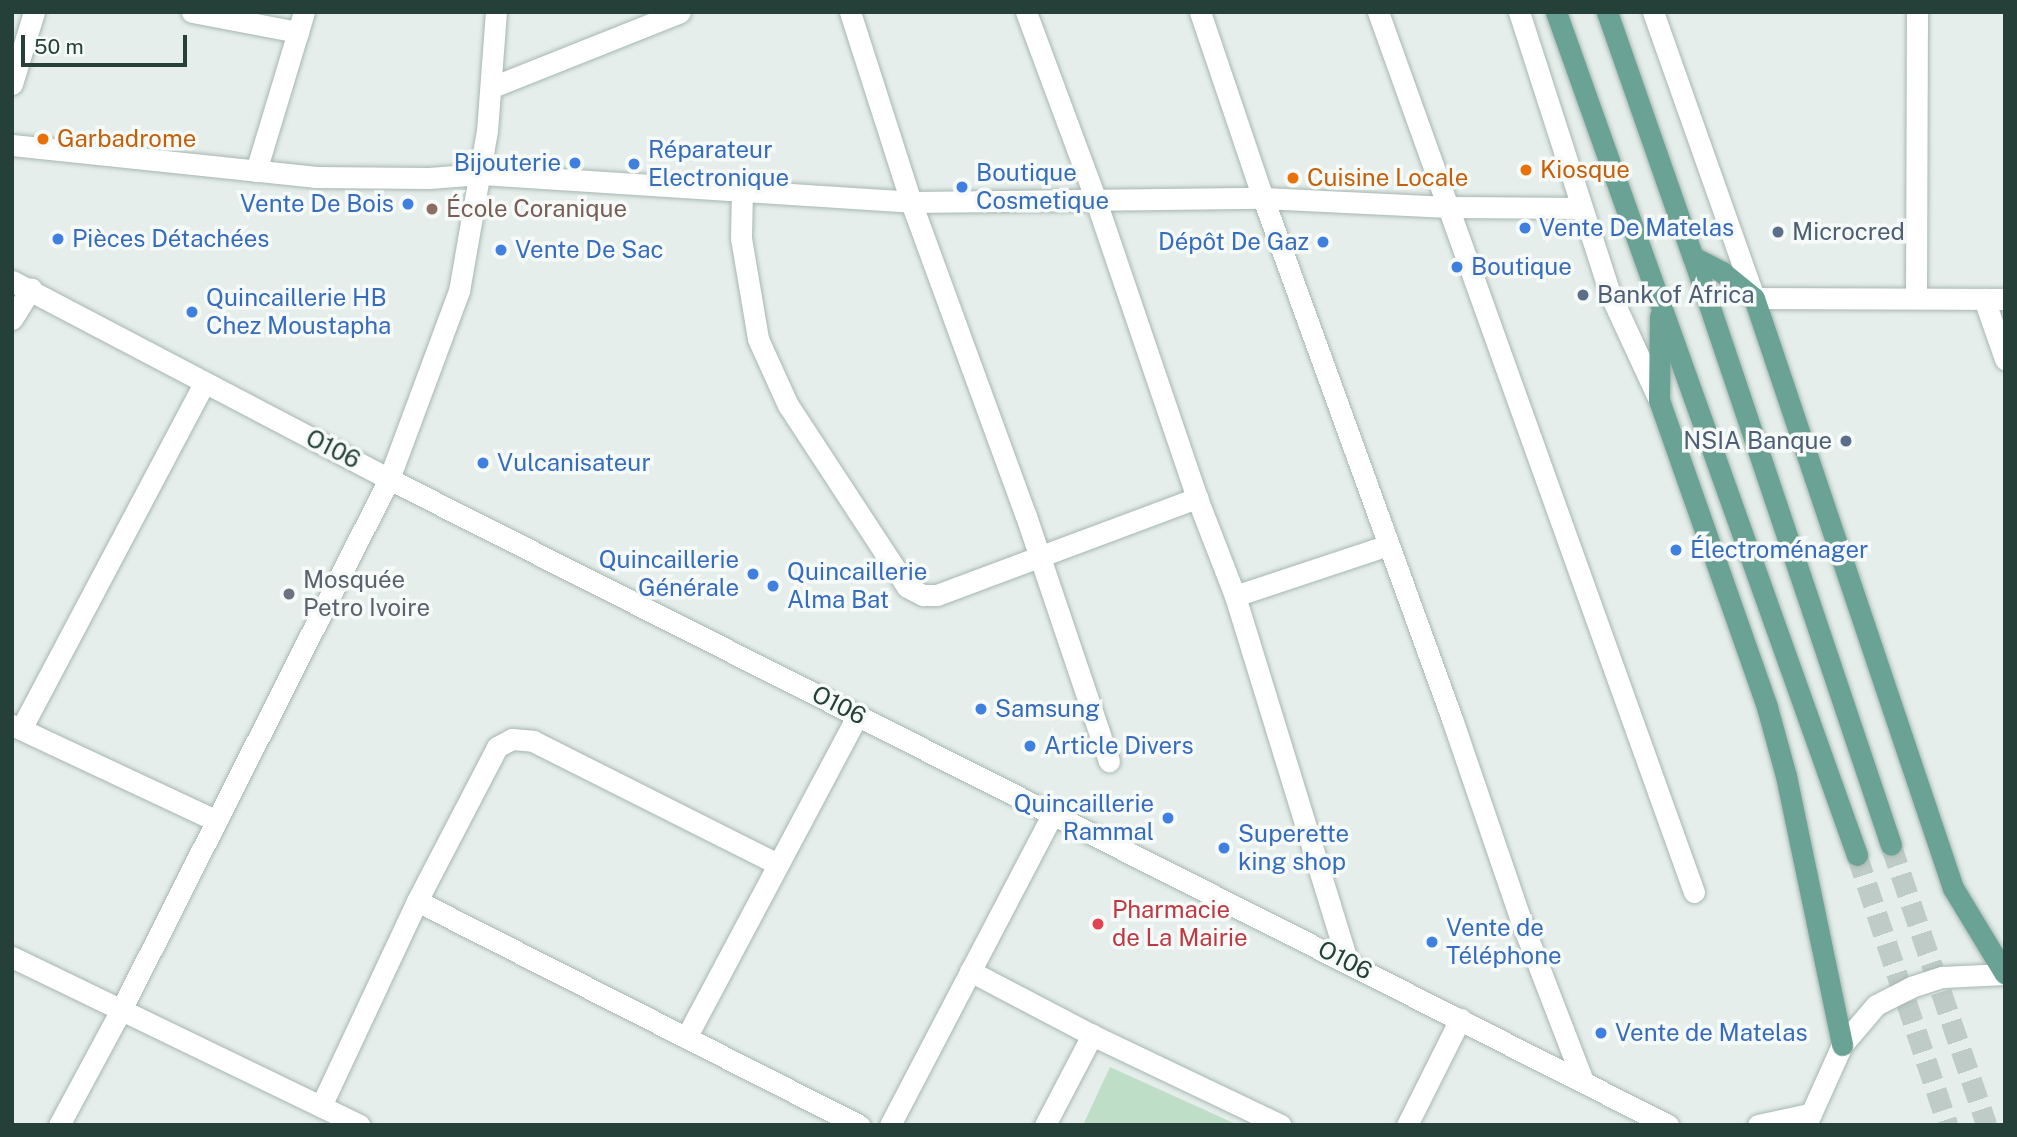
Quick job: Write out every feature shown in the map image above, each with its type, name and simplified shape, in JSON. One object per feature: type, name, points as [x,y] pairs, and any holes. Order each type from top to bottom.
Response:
[{"type":"main road","points":[[1556,12],[1857,855]]},
{"type":"main road","points":[[1607,12],[1693,257],[1891,845]]},
{"type":"main road","points":[[1693,257],[1722,272],[1754,298],[1953,888],[2005,974]]},
{"type":"main road","points":[[1660,307],[1659,400],[1767,707],[1788,789],[1842,1045]]},
{"type":"street","points":[[12,84],[34,12]]},
{"type":"street","points":[[192,12],[301,22],[256,171]]},
{"type":"street","points":[[59,1125],[121,1010],[389,479],[459,291],[481,174],[492,87],[496,12]]},
{"type":"street","points":[[492,87],[680,12]]},
{"type":"street","points":[[850,12],[911,202],[1041,559],[1109,761]]},
{"type":"street","points":[[1026,12],[1094,198],[1197,498],[1235,596],[1347,961]]},
{"type":"street","points":[[1200,12],[1263,198],[1522,923],[1583,1081]]},
{"type":"street","points":[[1378,12],[1694,892]]},
{"type":"street","points":[[1519,12],[1610,294],[1659,400]]},
{"type":"street","points":[[1653,12],[1754,298],[1994,299],[2005,359]]},
{"type":"street","points":[[1916,298],[1917,12]]},
{"type":"street","points":[[12,145],[256,171],[370,179],[481,174],[911,202],[1263,198],[1448,207],[1581,208]]},
{"type":"street","points":[[742,190],[741,238],[758,339],[788,405],[907,587],[923,596],[937,595],[1041,559],[1197,498]]},
{"type":"street","points":[[12,319],[21,285]]},
{"type":"street","name":"O106","points":[[21,285],[389,479],[1668,1125]]},
{"type":"street","points":[[204,383],[17,727],[217,821]]},
{"type":"street","points":[[1235,596],[1388,545]]},
{"type":"street","points":[[687,1036],[858,715]]},
{"type":"street","points":[[321,1106],[417,901],[497,747],[512,738],[533,741],[778,863]]},
{"type":"street","points":[[890,1125],[1053,813]]},
{"type":"street","points":[[417,901],[859,1125]]},
{"type":"street","points":[[12,957],[359,1125]]},
{"type":"street","points":[[970,971],[1093,1035],[1281,1125]]},
{"type":"street","points":[[1758,1125],[1807,1120],[1842,1045],[1876,1005],[1911,987],[1942,976],[2005,974]]},
{"type":"street","points":[[1407,1125],[1460,1018]]},
{"type":"street","points":[[1045,1125],[1093,1035]]},
{"type":"green space","points":[[1110,1067],[1238,1125],[1083,1125]]},
{"type":"tunnel","points":[[1891,845],[1987,1125]]},
{"type":"tunnel","points":[[1857,855],[1948,1125]]},
{"type":"place","name":"Garbadrome","points":[[43,139]]},
{"type":"place","name":"Bijouterie","points":[[575,163]]},
{"type":"place","name":"Réparateur Electronique","points":[[634,164]]},
{"type":"place","name":"Kiosque","points":[[1526,170]]},
{"type":"place","name":"Cuisine Locale","points":[[1293,178]]},
{"type":"place","name":"Boutique Cosmetique","points":[[962,187]]},
{"type":"place","name":"Vente De Bois","points":[[408,204]]},
{"type":"place","name":"École Coranique","points":[[432,209]]},
{"type":"place","name":"Vente De Matelas","points":[[1525,228]]},
{"type":"place","name":"Microcred","points":[[1778,232]]},
{"type":"place","name":"Pièces Détachées","points":[[58,239]]},
{"type":"place","name":"Dépôt De Gaz","points":[[1323,242]]},
{"type":"place","name":"Vente De Sac","points":[[501,250]]},
{"type":"place","name":"Boutique","points":[[1457,267]]},
{"type":"place","name":"Bank of Africa","points":[[1583,295]]},
{"type":"place","name":"Quincaillerie HB Chez Moustapha","points":[[192,312]]},
{"type":"place","name":"NSIA Banque","points":[[1846,441]]},
{"type":"place","name":"Vulcanisateur","points":[[483,463]]},
{"type":"place","name":"Électroménager","points":[[1676,550]]},
{"type":"place","name":"Quincaillerie Générale","points":[[753,574]]},
{"type":"place","name":"Quincaillerie Alma Bat","points":[[773,586]]},
{"type":"place","name":"Mosquée Petro Ivoire","points":[[289,594]]},
{"type":"place","name":"Samsung","points":[[981,709]]},
{"type":"place","name":"Article Divers","points":[[1030,746]]},
{"type":"place","name":"Quincaillerie Rammal","points":[[1168,818]]},
{"type":"place","name":"Superette king shop","points":[[1224,848]]},
{"type":"place","name":"Pharmacie de La Mairie","points":[[1098,924]]},
{"type":"place","name":"Vente de Téléphone","points":[[1432,942]]},
{"type":"place","name":"Vente de Matelas","points":[[1601,1033]]}]
